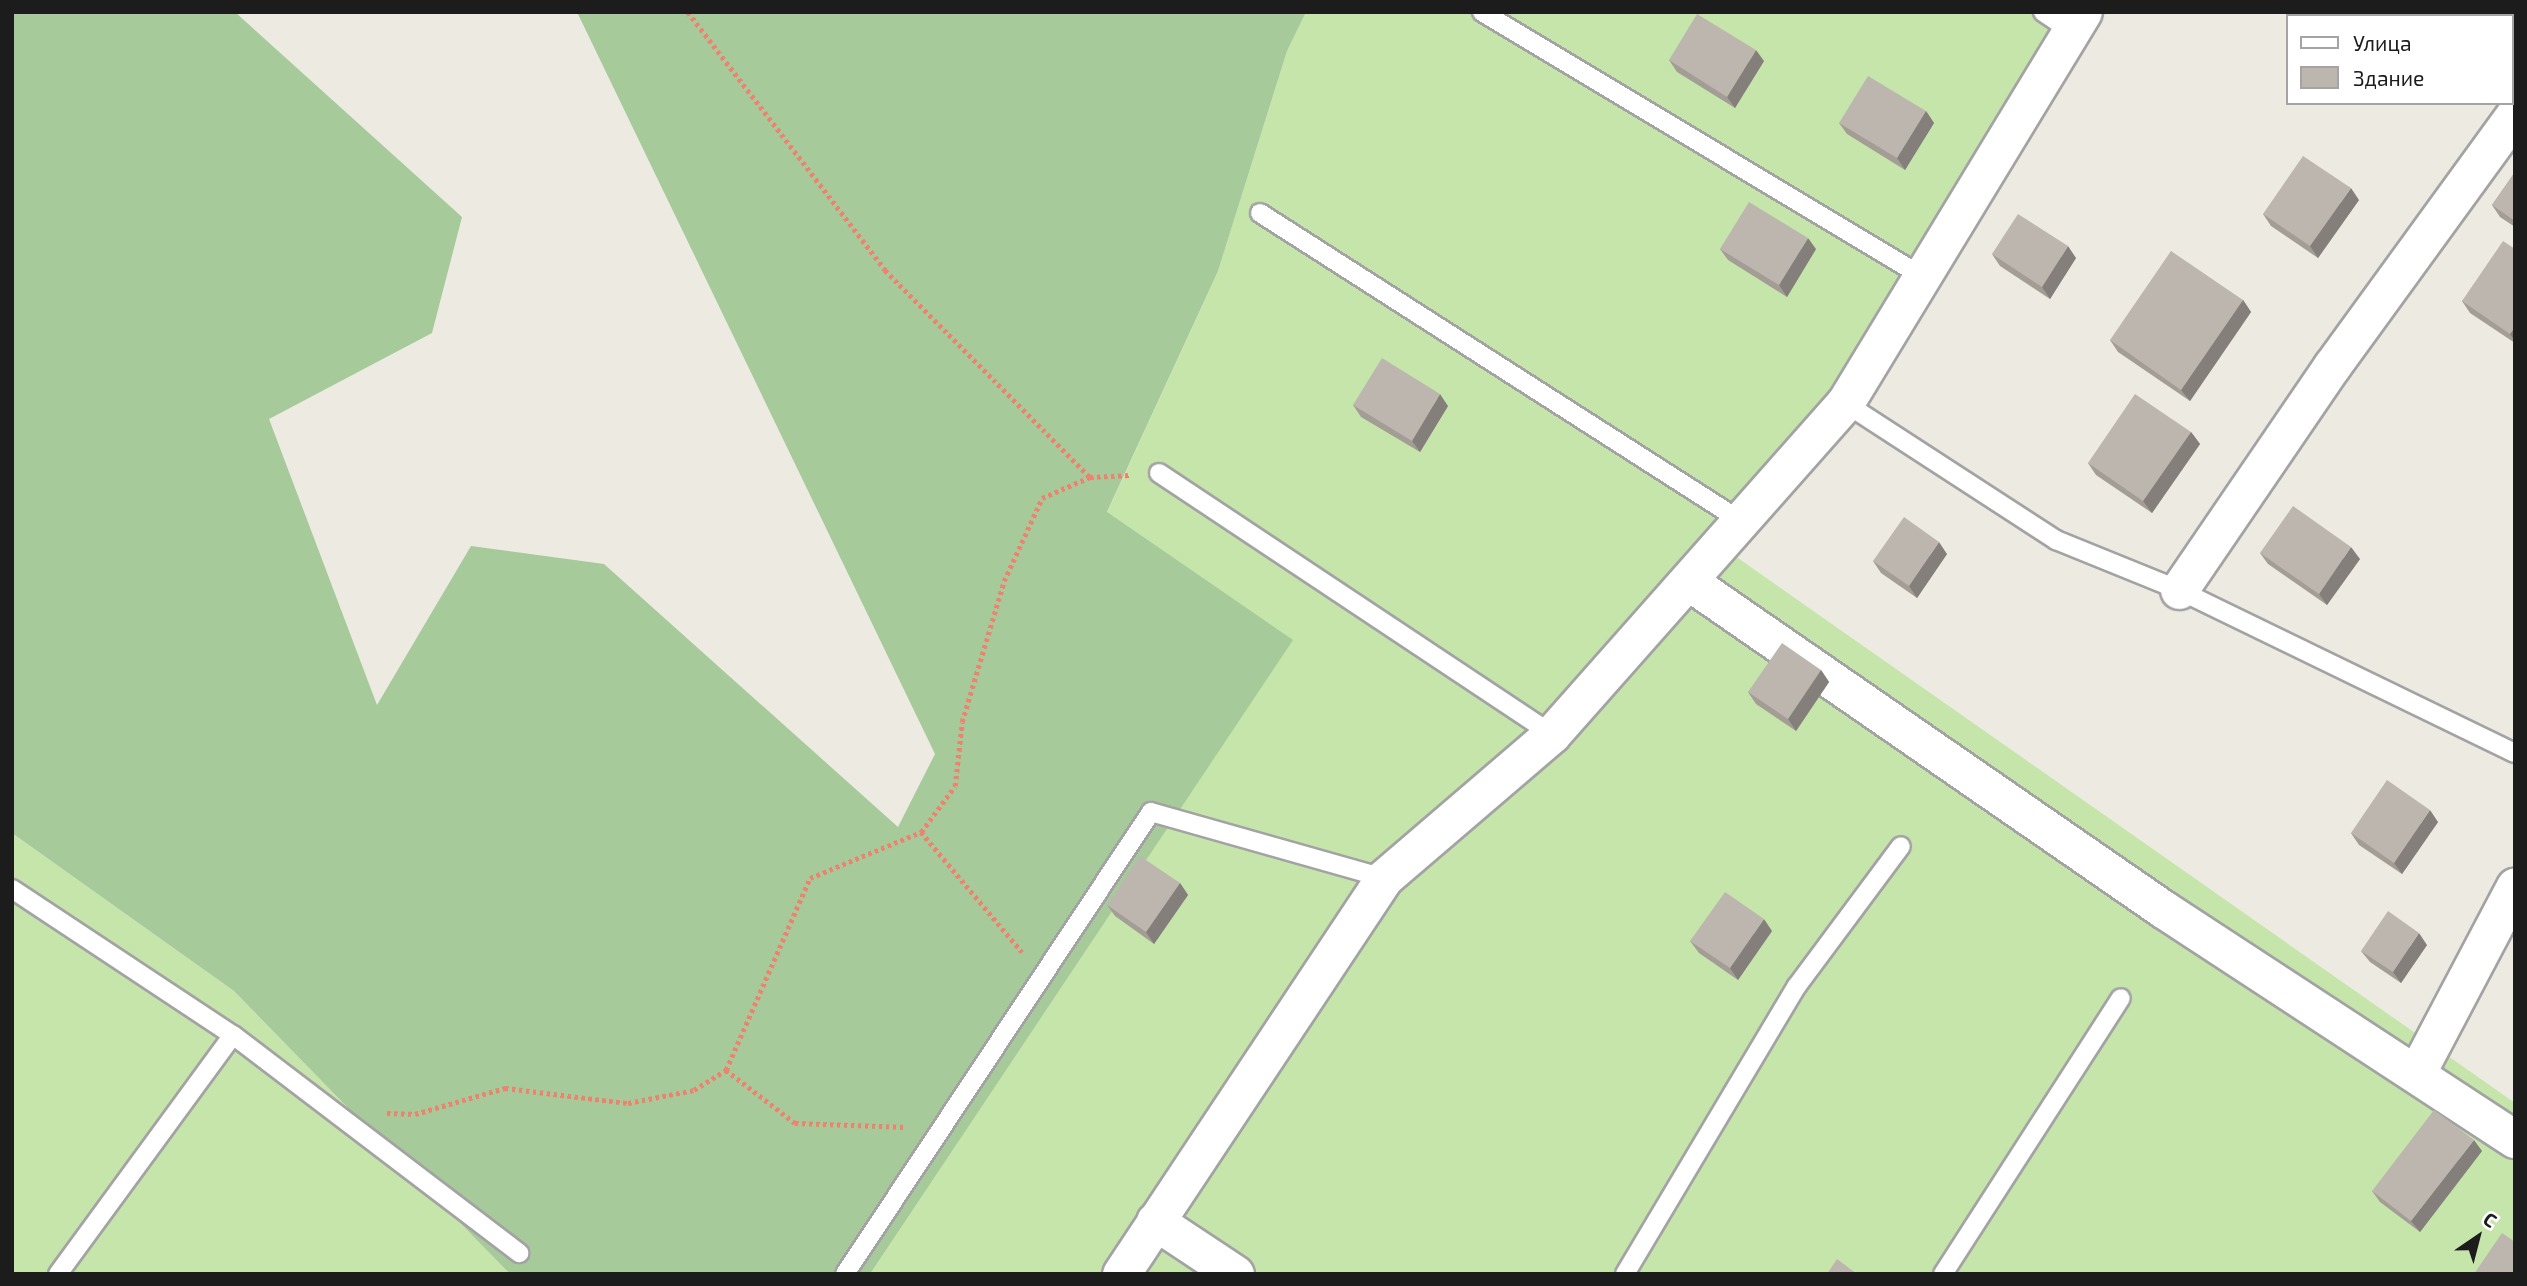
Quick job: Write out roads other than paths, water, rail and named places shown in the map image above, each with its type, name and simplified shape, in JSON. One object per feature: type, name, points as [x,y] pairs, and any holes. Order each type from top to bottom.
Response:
[{"type":"street","points":[[1121,1274],[1384,878],[1552,734],[1845,404],[2066,18]]},
{"type":"street","points":[[2179,590],[2332,366],[2515,114]]},
{"type":"street","points":[[1688,580],[2163,909],[2515,1139]]},
{"type":"street","points":[[2416,1074],[2515,886]]},
{"type":"street","points":[[1155,1221],[1235,1274]]},
{"type":"lane","points":[[1482,12],[1920,275]]},
{"type":"lane","points":[[1260,214],[1741,521]]},
{"type":"lane","points":[[1845,404],[2056,540],[2179,590],[2515,753]]},
{"type":"lane","points":[[1159,473],[1552,734]]},
{"type":"lane","points":[[845,1274],[1151,812],[1384,878]]},
{"type":"lane","points":[[1626,1274],[1797,986],[1901,846]]},
{"type":"lane","points":[[12,889],[233,1035],[519,1253]]},
{"type":"lane","points":[[1943,1274],[2122,998]]},
{"type":"lane","points":[[58,1274],[233,1035]]}]
